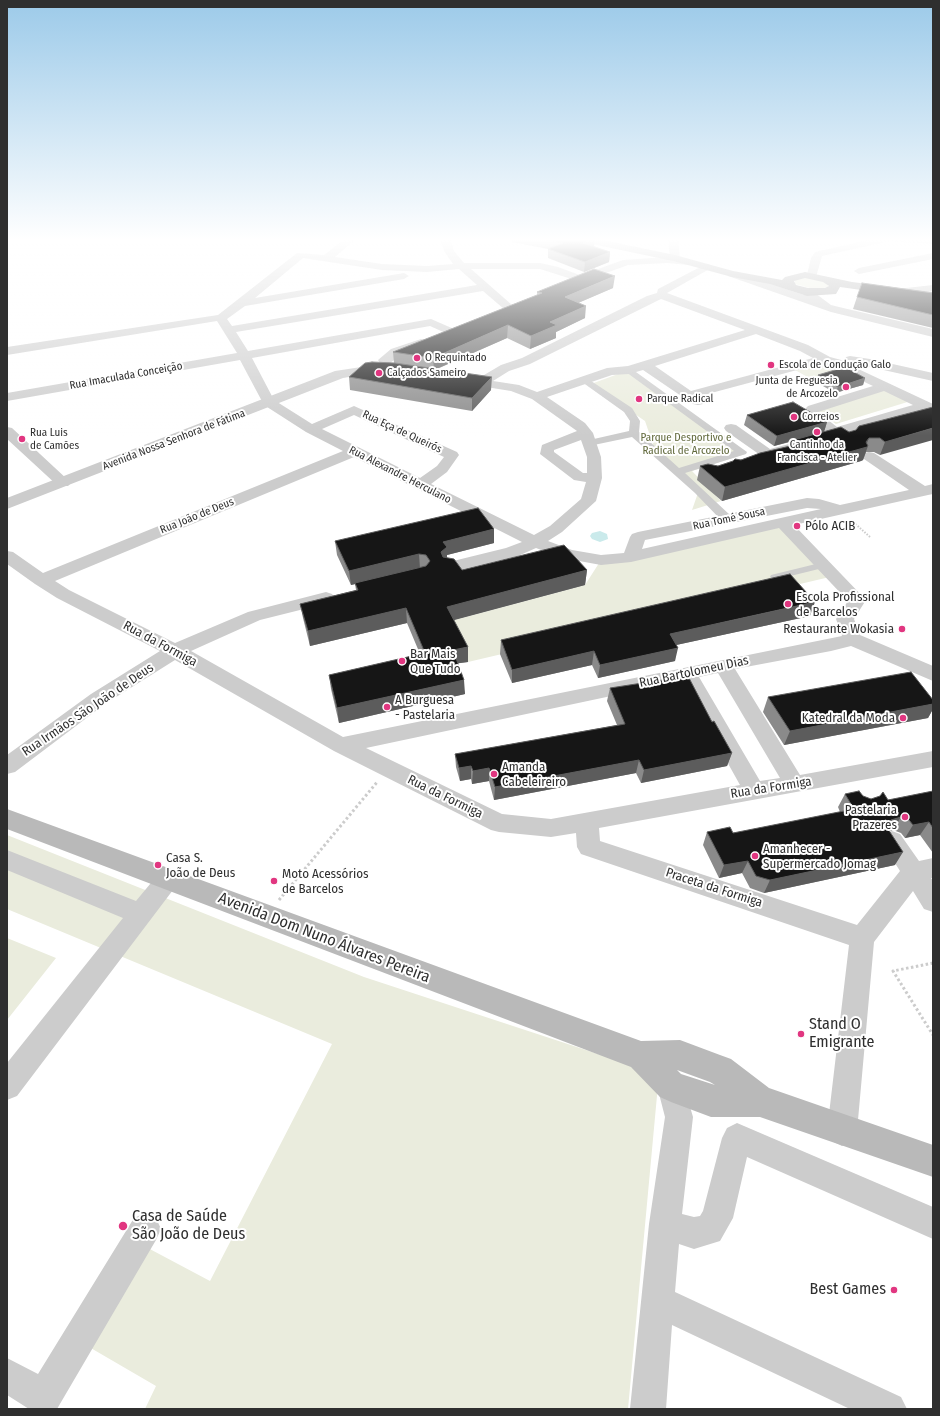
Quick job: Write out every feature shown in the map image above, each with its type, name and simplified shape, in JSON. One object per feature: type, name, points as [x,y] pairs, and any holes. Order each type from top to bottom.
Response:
[{"type":"main road","name":"Avenida Dom Nuno Álvares Pereira","points":[[7,819],[641,1056],[680,1056],[720,1070],[760,1101],[842,1131],[933,1161]]},
{"type":"main road","name":"Avenida Dom Nuno Álvares Pereira","points":[[641,1056],[672,1086],[711,1101],[760,1101]]},
{"type":"street","points":[[7,351],[213,318],[221,318],[240,304]]},
{"type":"street","points":[[228,330],[383,304]]},
{"type":"street","points":[[505,304],[508,307]]},
{"type":"street","points":[[494,313],[517,304]]},
{"type":"street","points":[[482,382],[505,368],[526,361],[640,304]]},
{"type":"street","points":[[687,304],[804,348],[861,374],[929,408]]},
{"type":"street","points":[[846,304],[887,323],[933,333]]},
{"type":"street","points":[[221,318],[244,355],[269,402]]},
{"type":"street","name":"Rua Imaculada Conceição","points":[[7,397],[431,322],[450,331]]},
{"type":"street","name":"Avenida Nossa Senhora de Fátima","points":[[7,504],[340,374],[376,364],[396,352],[465,325]]},
{"type":"street","points":[[537,396],[611,371],[629,370],[758,330]]},
{"type":"street","points":[[646,365],[694,398],[811,362],[828,359],[850,363],[870,363],[933,377]]},
{"type":"street","points":[[850,363],[861,374]]},
{"type":"street","points":[[629,370],[742,452],[677,472]]},
{"type":"street","points":[[451,378],[514,388],[537,396],[580,426],[588,438],[594,457],[595,478],[588,501],[556,529],[535,542],[512,552],[451,567]]},
{"type":"street","points":[[585,380],[628,410],[635,421],[634,434]]},
{"type":"street","points":[[844,438],[810,412],[813,409],[886,386]]},
{"type":"street","name":"Rua Alexandre Herculano","points":[[269,402],[311,429],[353,452],[535,542]]},
{"type":"street","points":[[844,438],[843,429],[929,408]]},
{"type":"street","name":"Rua Eça de Queirós","points":[[311,429],[354,410],[452,455],[442,470],[420,486]]},
{"type":"street","points":[[730,428],[768,454]]},
{"type":"street","points":[[595,478],[579,477],[547,454],[547,448],[588,438],[634,434],[727,519]]},
{"type":"street","points":[[10,436],[63,483]]},
{"type":"street","points":[[824,438],[844,438]]},
{"type":"street","points":[[696,475],[803,444]]},
{"type":"street","name":"Rua João de Deus","points":[[41,580],[353,452]]},
{"type":"street","points":[[869,456],[928,491]]},
{"type":"street","name":"Rua Tomé Sousa","points":[[535,542],[570,554],[601,560],[631,557],[928,491]]},
{"type":"street","name":"Rua Tomé Sousa","points":[[631,557],[638,537],[807,503],[819,504],[840,511]]},
{"type":"street","points":[[783,523],[857,600],[845,618],[852,639],[933,674]]},
{"type":"street","name":"Rua da Formiga","points":[[7,556],[63,594],[175,651],[341,745],[499,823],[551,828],[846,776],[933,759]]},
{"type":"street","name":"Rua Irmãos São João de Deus","points":[[7,766],[98,699],[175,651],[254,616],[344,593]]},
{"type":"street","name":"Rua Bartolomeu Dias","points":[[341,745],[688,674],[723,665],[831,645],[852,639]]},
{"type":"street","points":[[723,665],[795,785]]},
{"type":"street","points":[[688,674],[754,791]]},
{"type":"street","points":[[846,776],[860,796]]},
{"type":"street","name":"Praceta da Formiga","points":[[586,822],[589,847],[862,938]]},
{"type":"street","points":[[892,841],[923,870],[933,901]]},
{"type":"street","points":[[7,860],[141,914]]},
{"type":"street","points":[[842,1131],[862,938],[923,870]]},
{"type":"street","points":[[7,1086],[168,879]]},
{"type":"street","points":[[648,1409],[665,1224],[676,1132],[680,1117],[672,1086]]},
{"type":"street","points":[[680,1117],[711,1101]]},
{"type":"street","points":[[665,1224],[694,1233],[709,1230],[717,1218],[737,1138],[933,1223]]},
{"type":"street","points":[[7,1375],[44,1398],[145,1229]]},
{"type":"street","points":[[658,1301],[889,1409]]},
{"type":"lane","points":[[774,577],[824,565]]},
{"type":"path","points":[[840,511],[870,537]]},
{"type":"path","points":[[266,916],[389,769]]},
{"type":"path","points":[[933,963],[894,971],[933,1036]]},
{"type":"green space","points":[[823,363],[843,374],[813,380],[795,370]]},
{"type":"green space","name":"Parque Desportivo e Radical de Arcozelo","points":[[629,370],[745,454],[692,471],[721,501],[692,510],[699,490],[656,453],[645,421],[591,384]]},
{"type":"green space","points":[[886,386],[914,400],[836,424],[813,409]]},
{"type":"green space","points":[[784,526],[834,576],[468,662],[447,622],[585,585],[601,560]]},
{"type":"green space","points":[[7,835],[364,977],[659,1074],[628,1409],[145,1409],[156,1386],[89,1347],[146,1247],[210,1281],[332,1044],[7,909]]},
{"type":"green space","points":[[7,938],[56,958],[7,1020]]},
{"type":"water","points":[[600,531],[607,534],[608,539],[600,542],[592,539],[590,536],[592,533]]},
{"type":"building","points":[[514,304],[582,304],[586,306],[550,322],[557,325],[531,336],[508,325],[433,358],[393,352]]},
{"type":"building","points":[[887,304],[933,304],[933,315]]},
{"type":"building","points":[[365,363],[395,363],[492,377],[472,398],[349,377]]},
{"type":"building","points":[[845,367],[865,378],[838,387],[818,375]]},
{"type":"building","points":[[793,402],[827,422],[777,436],[747,415]]},
{"type":"building","points":[[933,407],[933,428],[885,442],[880,438],[869,438],[866,442],[867,447],[725,487],[700,466],[708,464],[718,466],[735,459],[741,460],[760,453],[795,445],[790,441],[841,427],[849,432],[856,430],[859,426]]},
{"type":"building","points":[[478,508],[494,529],[443,542],[447,547],[441,552],[443,557],[454,559],[462,570],[564,545],[587,570],[447,607],[468,647],[453,650],[464,680],[337,708],[329,675],[425,653],[406,608],[308,631],[300,604],[358,590],[355,583],[426,566],[430,561],[426,555],[419,554],[349,571],[335,541]]},
{"type":"building","points":[[790,574],[815,602],[670,634],[678,648],[600,665],[594,651],[512,670],[501,640]]},
{"type":"building","points":[[911,672],[933,700],[933,704],[790,731],[768,697]]},
{"type":"building","points":[[688,676],[712,722],[714,721],[732,753],[644,770],[639,760],[495,787],[489,768],[473,771],[471,766],[459,768],[455,754],[625,724],[610,688]]},
{"type":"building","points":[[859,791],[863,796],[871,799],[880,796],[883,792],[888,800],[933,791],[933,828],[929,822],[913,825],[909,820],[901,817],[891,820],[888,829],[903,852],[770,880],[756,876],[748,861],[724,865],[707,832],[730,827],[733,833],[854,809],[845,794]]},
{"type":"place","name":"O Requintado","points":[[417,358]]},
{"type":"place","name":"Escola de Condução Galo","points":[[771,365]]},
{"type":"place","name":"Calçados Sameiro","points":[[379,373]]},
{"type":"place","name":"Junta de Freguesia de Arcozelo","points":[[846,387]]},
{"type":"place","name":"Parque Radical","points":[[639,399]]},
{"type":"place","name":"Correios","points":[[794,417]]},
{"type":"place","name":"Cantinho da Francisca - Atelier","points":[[817,432]]},
{"type":"place","name":"Rua Luis de Camões","points":[[22,439]]},
{"type":"place","name":"Pólo ACIB","points":[[797,526]]},
{"type":"place","name":"Escola Profissional de Barcelos","points":[[788,604]]},
{"type":"place","name":"Restaurante Wokasia","points":[[902,629]]},
{"type":"place","name":"Bar Mais Que Tudo","points":[[402,661]]},
{"type":"place","name":"A Burguesa - Pastelaria","points":[[387,707]]},
{"type":"place","name":"Katedral da Moda","points":[[903,718]]},
{"type":"place","name":"Amanda Cabeleireiro","points":[[494,774]]},
{"type":"place","name":"Pastelaria Prazeres","points":[[905,817]]},
{"type":"place","name":"Amanhecer - Supermercado Jomag","points":[[755,856]]},
{"type":"place","name":"Casa S. João de Deus","points":[[158,865]]},
{"type":"place","name":"Moto Acessórios de Barcelos","points":[[274,881]]},
{"type":"place","name":"Stand O Emigrante","points":[[801,1034]]},
{"type":"place","name":"Casa de Saúde São João de Deus","points":[[123,1226]]},
{"type":"place","name":"Best Games","points":[[894,1290]]}]
